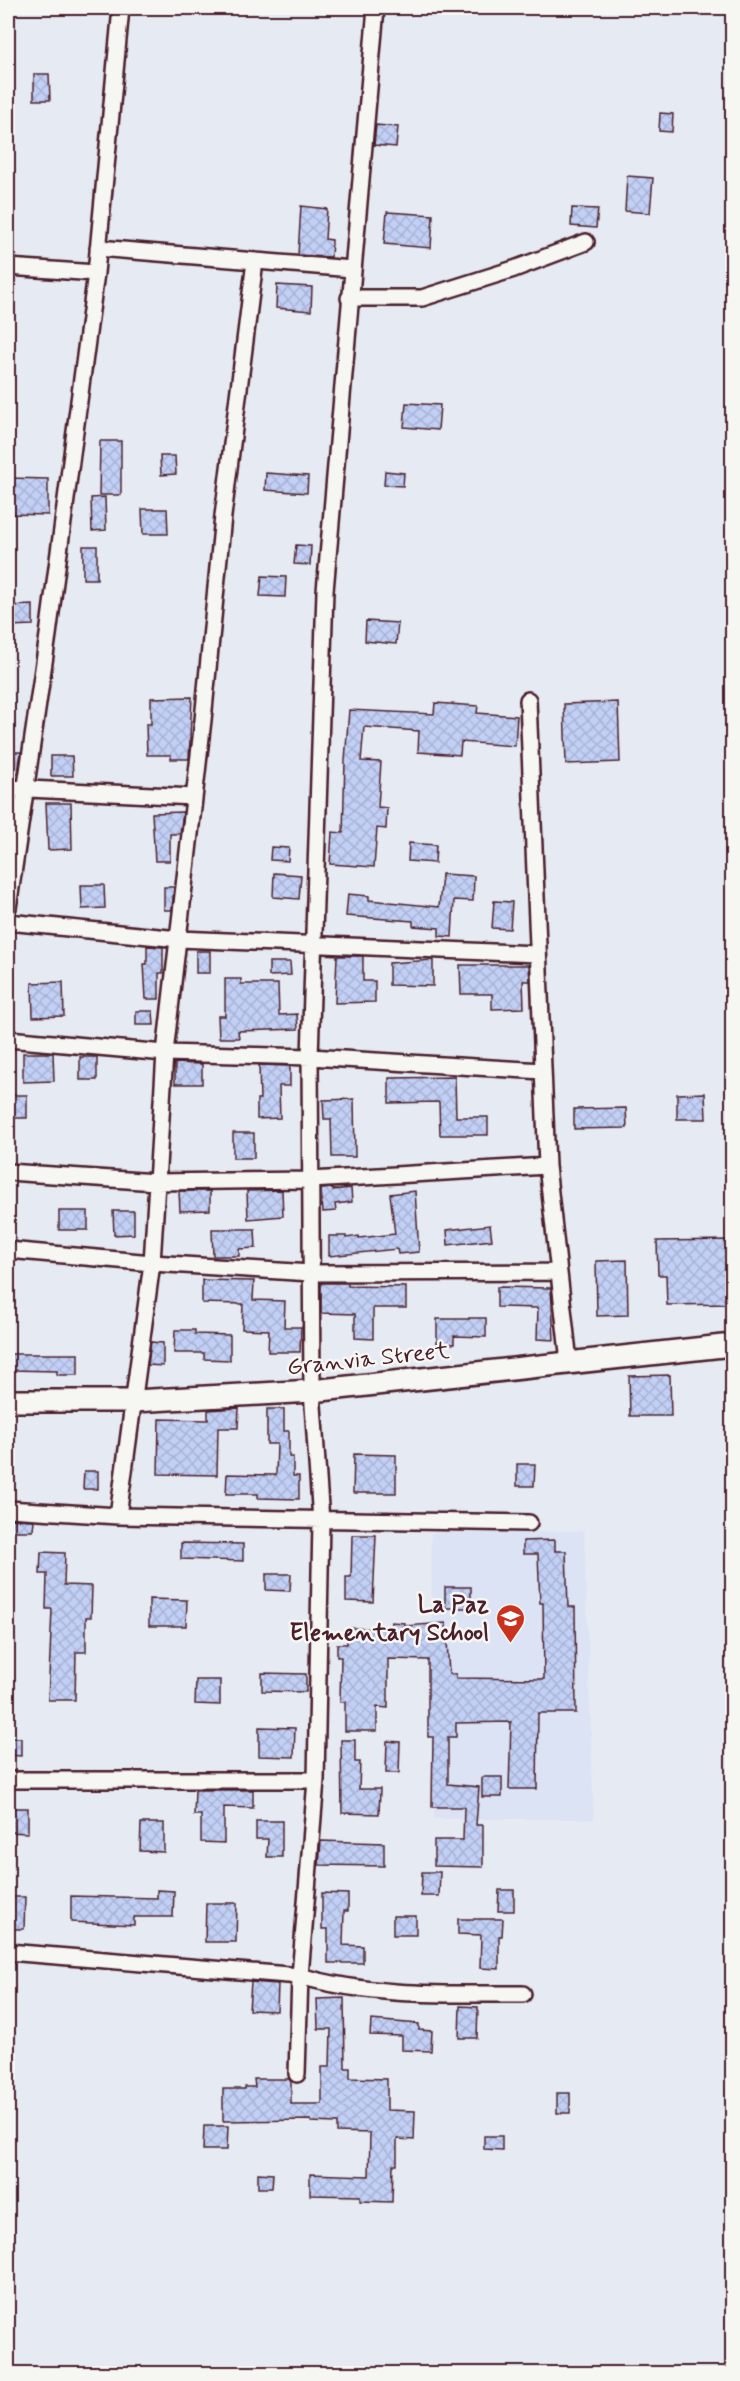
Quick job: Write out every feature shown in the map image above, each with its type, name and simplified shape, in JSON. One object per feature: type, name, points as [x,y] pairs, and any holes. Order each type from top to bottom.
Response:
[{"type":"street","points":[[8,908],[96,273],[121,8]]},
{"type":"street","points":[[297,2074],[300,1976],[316,1780],[321,1521],[312,1391],[310,1057],[325,591],[376,8]]},
{"type":"street","points":[[349,298],[422,298],[514,269],[585,242]]},
{"type":"street","points":[[98,248],[352,269]]},
{"type":"street","points":[[118,1516],[152,1263],[165,1053],[223,516],[255,261]]},
{"type":"street","points":[[8,267],[96,273]]},
{"type":"street","points":[[528,700],[548,1166],[568,1362]]},
{"type":"street","points":[[8,788],[194,797]]},
{"type":"street","points":[[8,922],[179,939],[538,954]]},
{"type":"street","points":[[8,1038],[165,1053],[310,1057],[543,1071]]},
{"type":"street","points":[[8,1172],[156,1182],[311,1180],[548,1166]]},
{"type":"street","points":[[8,1250],[152,1263],[311,1273],[558,1272]]},
{"type":"street","name":"Granvia Street","points":[[8,1401],[134,1401],[312,1391],[732,1345]]},
{"type":"street","points":[[8,1509],[118,1516],[529,1523]]},
{"type":"street","points":[[8,1780],[316,1780]]},
{"type":"street","points":[[8,1952],[300,1976],[320,1981],[414,1994],[523,1994]]},
{"type":"shaded area","name":"La Paz Elementary School","points":[[584,1531],[594,1819],[434,1819],[431,1533]]},
{"type":"building","points":[[34,74],[49,74],[50,100],[34,100]]},
{"type":"building","points":[[660,113],[673,114],[672,132],[659,131]]},
{"type":"building","points":[[376,125],[398,127],[396,147],[374,145]]},
{"type":"building","points":[[627,176],[653,178],[650,213],[625,211]]},
{"type":"building","points":[[301,206],[327,209],[325,239],[332,240],[331,257],[298,255]]},
{"type":"building","points":[[572,208],[598,209],[596,228],[571,226]]},
{"type":"building","points":[[387,212],[433,215],[431,248],[384,244]]},
{"type":"building","points":[[277,285],[312,287],[311,311],[276,308]]},
{"type":"building","points":[[406,403],[440,405],[438,430],[404,427]]},
{"type":"building","points":[[100,441],[121,441],[121,495],[99,495]]},
{"type":"building","points":[[160,456],[175,456],[176,474],[161,475]]},
{"type":"building","points":[[385,471],[404,473],[403,486],[384,485]]},
{"type":"building","points":[[266,473],[308,476],[307,493],[265,490]]},
{"type":"building","points":[[8,478],[48,479],[48,515],[8,514]]},
{"type":"building","points":[[105,497],[106,530],[92,531],[91,498]]},
{"type":"building","points":[[142,509],[167,509],[168,534],[143,534]]},
{"type":"building","points":[[296,545],[311,546],[310,565],[294,564]]},
{"type":"building","points":[[83,546],[97,546],[97,579],[83,579]]},
{"type":"building","points":[[262,576],[286,577],[285,597],[260,596]]},
{"type":"building","points":[[33,605],[33,625],[8,626],[8,606]]},
{"type":"building","points":[[366,621],[398,623],[396,644],[365,641]]},
{"type":"building","points":[[192,697],[189,759],[171,759],[171,755],[147,755],[146,724],[151,724],[151,698]]},
{"type":"building","points":[[618,702],[620,762],[566,764],[564,704]]},
{"type":"building","points":[[435,703],[478,706],[477,713],[517,716],[515,746],[461,742],[460,755],[418,752],[419,731],[364,727],[361,761],[381,762],[378,807],[387,808],[386,829],[377,828],[374,867],[330,864],[332,832],[343,833],[349,710],[434,714]]},
{"type":"building","points":[[8,752],[21,752],[18,774],[8,774]]},
{"type":"building","points":[[51,756],[72,756],[73,776],[51,776]]},
{"type":"building","points":[[46,803],[71,803],[72,849],[48,850]]},
{"type":"building","points":[[183,812],[180,834],[170,834],[170,861],[155,861],[152,813]]},
{"type":"building","points":[[409,843],[436,845],[435,863],[408,861]]},
{"type":"building","points":[[271,847],[289,848],[288,861],[270,860]]},
{"type":"building","points":[[274,873],[301,875],[299,899],[273,897]]},
{"type":"building","points":[[442,874],[474,876],[473,901],[454,900],[452,937],[439,936],[439,928],[413,926],[413,921],[346,916],[348,894],[369,896],[369,900],[439,907]]},
{"type":"building","points":[[81,885],[104,885],[105,908],[82,909]]},
{"type":"building","points":[[164,887],[174,887],[172,910],[164,910]]},
{"type":"building","points":[[494,901],[512,902],[510,929],[492,928]]},
{"type":"building","points":[[147,946],[163,947],[163,973],[159,973],[159,999],[146,999],[144,964],[147,964]]},
{"type":"building","points":[[196,951],[210,951],[210,973],[196,973]]},
{"type":"building","points":[[337,956],[363,956],[363,981],[375,981],[375,1002],[335,1003]]},
{"type":"building","points":[[433,960],[433,986],[389,985],[389,963]]},
{"type":"building","points":[[269,962],[290,962],[291,975],[269,976]]},
{"type":"building","points":[[460,965],[529,965],[530,981],[523,981],[524,1008],[492,1009],[492,994],[461,994]]},
{"type":"building","points":[[225,979],[241,979],[241,984],[278,984],[279,1015],[297,1014],[298,1029],[238,1031],[239,1038],[219,1038],[218,1016],[225,1016]]},
{"type":"building","points":[[63,982],[64,1016],[33,1017],[32,983]]},
{"type":"building","points":[[136,1011],[153,1011],[154,1025],[136,1025]]},
{"type":"building","points":[[23,1053],[53,1053],[54,1081],[23,1082]]},
{"type":"building","points":[[80,1057],[97,1057],[97,1080],[80,1080]]},
{"type":"building","points":[[175,1063],[202,1064],[202,1084],[175,1084]]},
{"type":"building","points":[[259,1065],[290,1066],[290,1086],[279,1086],[280,1118],[257,1119],[257,1099],[260,1099]]},
{"type":"building","points":[[455,1077],[456,1117],[488,1117],[488,1135],[440,1135],[439,1102],[389,1103],[389,1078]]},
{"type":"building","points":[[705,1093],[706,1119],[677,1119],[677,1094]]},
{"type":"building","points":[[8,1095],[27,1095],[27,1118],[8,1118]]},
{"type":"building","points":[[354,1099],[355,1157],[332,1157],[331,1119],[324,1119],[323,1100]]},
{"type":"building","points":[[626,1108],[627,1128],[574,1129],[574,1109]]},
{"type":"building","points":[[233,1133],[254,1133],[254,1158],[233,1158]]},
{"type":"building","points":[[333,1188],[333,1190],[351,1188],[352,1202],[335,1204],[336,1211],[323,1212],[321,1189]]},
{"type":"building","points":[[282,1190],[283,1216],[248,1219],[247,1191]]},
{"type":"building","points":[[179,1191],[210,1191],[210,1210],[180,1211]]},
{"type":"building","points":[[415,1191],[419,1252],[398,1254],[397,1249],[329,1256],[329,1236],[346,1236],[346,1238],[359,1236],[359,1238],[395,1234],[390,1194]]},
{"type":"building","points":[[59,1211],[88,1211],[88,1230],[59,1230]]},
{"type":"building","points":[[113,1211],[134,1211],[134,1234],[114,1235]]},
{"type":"building","points":[[490,1225],[492,1240],[448,1245],[447,1230]]},
{"type":"building","points":[[212,1229],[255,1229],[256,1248],[239,1249],[239,1256],[213,1256]]},
{"type":"building","points":[[732,1240],[732,1304],[667,1305],[666,1275],[658,1275],[657,1241]]},
{"type":"building","points":[[627,1260],[628,1315],[597,1316],[596,1261]]},
{"type":"building","points":[[202,1280],[254,1281],[253,1300],[285,1301],[284,1327],[301,1327],[300,1352],[268,1352],[269,1330],[242,1329],[243,1304],[202,1303]]},
{"type":"building","points":[[321,1283],[406,1287],[406,1308],[373,1308],[373,1339],[355,1338],[355,1314],[321,1313]]},
{"type":"building","points":[[497,1287],[551,1288],[554,1340],[537,1339],[538,1308],[497,1307]]},
{"type":"building","points":[[486,1318],[486,1337],[454,1336],[454,1344],[437,1343],[437,1319]]},
{"type":"building","points":[[175,1330],[195,1330],[195,1334],[230,1335],[230,1360],[204,1359],[204,1353],[174,1353]]},
{"type":"building","points":[[151,1342],[163,1343],[163,1366],[148,1365]]},
{"type":"building","points":[[10,1354],[78,1354],[78,1375],[57,1375],[57,1371],[9,1370]]},
{"type":"building","points":[[670,1375],[671,1416],[630,1416],[629,1376]]},
{"type":"building","points":[[239,1408],[238,1428],[218,1428],[217,1475],[158,1474],[159,1419],[208,1420],[208,1410]]},
{"type":"building","points":[[267,1409],[284,1409],[284,1431],[289,1431],[289,1457],[293,1457],[293,1476],[299,1476],[299,1499],[258,1498],[258,1494],[226,1494],[227,1474],[276,1475],[277,1444],[267,1444]]},
{"type":"building","points":[[354,1454],[396,1455],[396,1493],[353,1493]]},
{"type":"building","points":[[517,1464],[535,1464],[534,1486],[517,1486]]},
{"type":"building","points":[[84,1471],[98,1471],[98,1489],[83,1489]]},
{"type":"building","points":[[8,1519],[34,1520],[33,1531],[8,1531]]},
{"type":"building","points":[[352,1535],[376,1535],[373,1602],[346,1601],[346,1577],[351,1577]]},
{"type":"building","points":[[555,1540],[555,1551],[566,1551],[568,1607],[575,1607],[576,1713],[538,1713],[537,1789],[509,1789],[511,1722],[456,1723],[456,1737],[448,1737],[448,1784],[479,1787],[476,1825],[483,1825],[483,1867],[434,1866],[434,1840],[463,1840],[464,1807],[432,1807],[433,1737],[428,1737],[428,1660],[388,1659],[388,1708],[377,1707],[377,1731],[345,1731],[345,1702],[340,1702],[341,1657],[337,1657],[337,1644],[347,1644],[347,1628],[391,1629],[391,1622],[405,1623],[405,1626],[446,1623],[449,1674],[456,1674],[456,1678],[544,1679],[543,1603],[540,1603],[538,1554],[523,1554],[523,1541]]},
{"type":"building","points":[[181,1543],[243,1544],[243,1561],[181,1559]]},
{"type":"building","points":[[41,1552],[65,1553],[64,1585],[92,1586],[91,1617],[86,1617],[86,1652],[76,1652],[75,1700],[48,1700],[52,1609],[46,1609],[47,1574],[40,1574]]},
{"type":"building","points":[[266,1574],[291,1574],[290,1591],[266,1590]]},
{"type":"building","points":[[445,1587],[471,1587],[471,1608],[445,1608]]},
{"type":"building","points":[[149,1599],[187,1600],[186,1626],[149,1626]]},
{"type":"building","points":[[262,1673],[306,1674],[306,1692],[262,1691]]},
{"type":"building","points":[[196,1680],[220,1680],[220,1705],[195,1704]]},
{"type":"building","points":[[259,1727],[295,1728],[294,1757],[259,1756]]},
{"type":"building","points":[[8,1738],[21,1738],[21,1756],[8,1755]]},
{"type":"building","points":[[341,1740],[355,1740],[355,1762],[360,1762],[359,1789],[380,1789],[379,1814],[342,1813]]},
{"type":"building","points":[[387,1741],[400,1742],[399,1773],[386,1773]]},
{"type":"building","points":[[482,1777],[502,1777],[502,1797],[482,1797]]},
{"type":"building","points":[[195,1790],[253,1790],[253,1808],[224,1807],[224,1843],[201,1842],[201,1815],[194,1815]]},
{"type":"building","points":[[8,1808],[28,1808],[28,1833],[8,1832]]},
{"type":"building","points":[[256,1821],[282,1821],[282,1857],[267,1857],[268,1839],[256,1839]]},
{"type":"building","points":[[141,1823],[164,1823],[164,1852],[140,1851]]},
{"type":"building","points":[[321,1841],[384,1843],[384,1866],[319,1865]]},
{"type":"building","points":[[422,1872],[440,1872],[439,1896],[421,1896]]},
{"type":"building","points":[[157,1890],[174,1891],[173,1917],[134,1917],[134,1925],[71,1922],[71,1896],[157,1898]]},
{"type":"building","points":[[499,1890],[514,1890],[514,1911],[498,1911]]},
{"type":"building","points":[[322,1893],[348,1894],[348,1911],[344,1911],[343,1945],[363,1946],[363,1963],[328,1963],[328,1929],[322,1929]]},
{"type":"building","points":[[8,1897],[25,1897],[24,1929],[8,1929]]},
{"type":"building","points":[[206,1903],[237,1903],[236,1942],[205,1942]]},
{"type":"building","points":[[393,1916],[416,1916],[416,1935],[393,1935]]},
{"type":"building","points":[[458,1919],[503,1919],[502,1936],[499,1936],[499,1969],[480,1968],[481,1935],[458,1934]]},
{"type":"building","points":[[251,1982],[278,1984],[277,2011],[249,2010]]},
{"type":"building","points":[[344,1998],[345,2068],[350,2068],[350,2078],[387,2079],[387,2110],[415,2111],[414,2140],[397,2139],[397,2165],[393,2165],[392,2202],[360,2201],[360,2196],[310,2195],[310,2174],[369,2176],[370,2133],[337,2132],[337,2123],[311,2122],[311,2120],[223,2121],[223,2089],[255,2087],[254,2079],[289,2079],[291,2104],[322,2104],[322,2067],[330,2067],[331,2029],[318,2029],[317,1999]]},
{"type":"building","points":[[460,2006],[478,2007],[477,2038],[459,2038]]},
{"type":"building","points":[[371,2020],[419,2024],[419,2030],[432,2031],[431,2051],[402,2050],[402,2036],[370,2035]]},
{"type":"building","points":[[557,2093],[570,2093],[570,2113],[557,2113]]},
{"type":"building","points":[[204,2126],[228,2126],[227,2150],[203,2150]]},
{"type":"building","points":[[484,2136],[502,2136],[502,2150],[484,2149]]},
{"type":"building","points":[[258,2173],[273,2174],[272,2188],[258,2188]]},
{"type":"place","name":"La Paz Elementary School","points":[[510,1644]]}]
